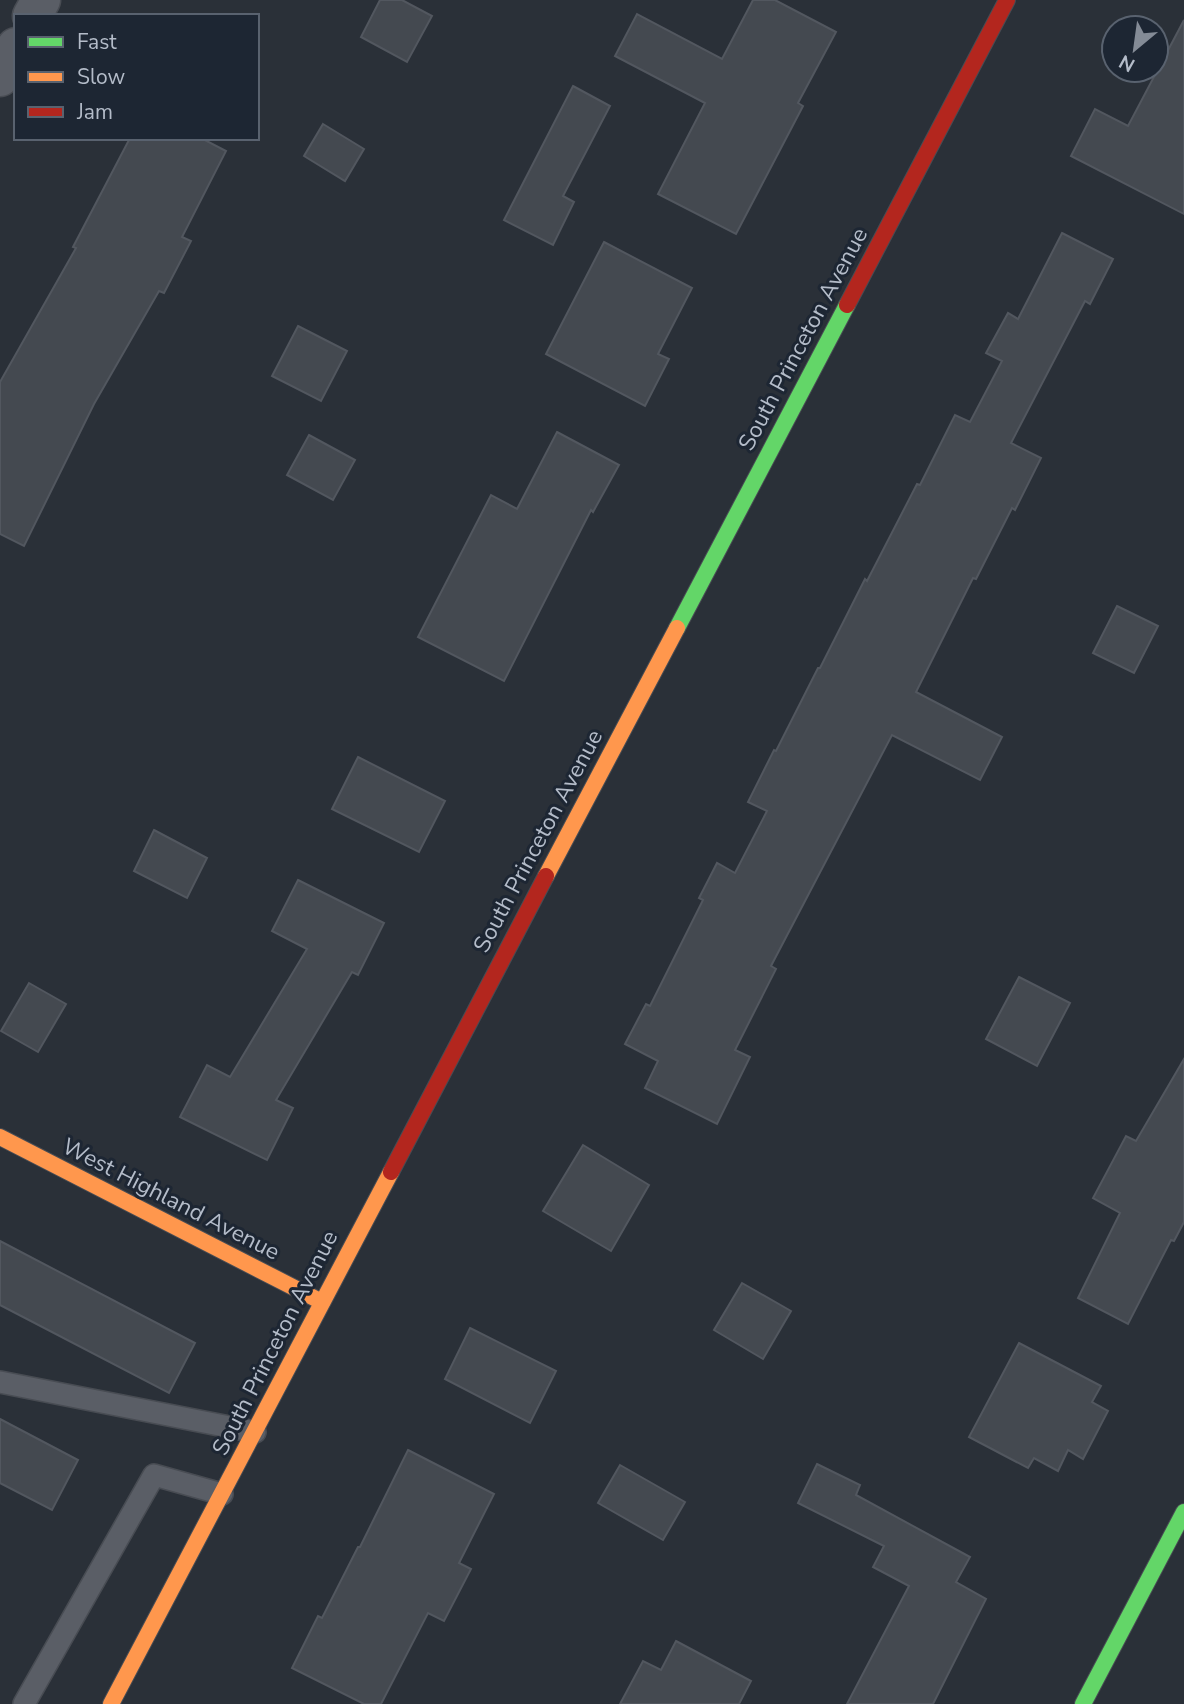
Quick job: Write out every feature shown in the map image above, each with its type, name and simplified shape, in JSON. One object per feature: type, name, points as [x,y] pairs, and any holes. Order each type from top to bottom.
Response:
[{"type":"street","name":"South Princeton Avenue","points":[[111,1704],[1007,0]]},
{"type":"street","points":[[0,77],[14,51]]},
{"type":"street","name":"West Highland Avenue","points":[[0,1137],[322,1302]]},
{"type":"street","points":[[1083,1704],[1184,1512]]},
{"type":"lane","points":[[0,1382],[255,1432]]},
{"type":"lane","points":[[24,1704],[154,1475],[222,1494]]},
{"type":"building","points":[[380,0],[402,0],[432,16],[407,62],[361,37]]},
{"type":"building","points":[[753,0],[775,0],[836,32],[798,103],[803,106],[736,234],[658,194],[705,103],[615,56],[637,14],[722,59]]},
{"type":"building","points":[[1184,20],[1184,214],[1071,156],[1095,109],[1128,126],[1150,84],[1170,84],[1170,46]]},
{"type":"building","points":[[573,86],[610,106],[563,196],[574,202],[553,245],[504,220]]},
{"type":"building","points":[[323,124],[364,149],[345,181],[304,156]]},
{"type":"building","points":[[129,140],[205,140],[226,151],[182,237],[191,241],[164,293],[159,291],[94,404],[24,546],[0,534],[0,382],[76,248],[73,247]]},
{"type":"building","points":[[1062,233],[1113,259],[1090,304],[1085,301],[1011,443],[1041,458],[976,579],[973,578],[916,692],[1002,737],[980,780],[892,735],[771,966],[776,969],[735,1050],[750,1057],[717,1124],[645,1088],[658,1061],[625,1044],[646,1004],[650,1006],[703,900],[699,898],[717,863],[735,873],[767,811],[748,802],[774,750],[776,751],[917,484],[920,485],[955,415],[970,422],[1002,361],[986,353],[1008,313],[1018,319]]},
{"type":"building","points":[[604,242],[692,288],[658,354],[669,359],[645,406],[546,354]]},
{"type":"building","points":[[298,326],[347,351],[321,401],[272,376]]},
{"type":"building","points":[[557,432],[619,465],[593,512],[591,510],[504,681],[418,637],[491,495],[517,509]]},
{"type":"building","points":[[309,435],[355,460],[333,500],[287,475]]},
{"type":"building","points":[[1117,606],[1158,626],[1134,673],[1093,653]]},
{"type":"building","points":[[358,757],[445,801],[419,852],[332,809]]},
{"type":"building","points":[[154,830],[207,858],[187,898],[134,871]]},
{"type":"building","points":[[298,880],[384,923],[358,975],[352,972],[276,1100],[293,1108],[267,1160],[180,1117],[207,1065],[230,1077],[307,949],[272,931]]},
{"type":"building","points":[[1019,977],[1070,1003],[1037,1066],[986,1039]]},
{"type":"building","points":[[29,983],[66,1004],[38,1052],[1,1031]]},
{"type":"building","points":[[1184,1059],[1184,1222],[1174,1241],[1171,1240],[1128,1324],[1078,1298],[1120,1213],[1093,1198],[1126,1136],[1136,1141]]},
{"type":"building","points":[[583,1145],[649,1185],[611,1251],[543,1211]]},
{"type":"building","points":[[0,1241],[195,1343],[169,1393],[0,1305]]},
{"type":"building","points":[[742,1283],[791,1311],[763,1359],[714,1330]]},
{"type":"building","points":[[470,1328],[556,1371],[530,1423],[445,1379]]},
{"type":"building","points":[[1019,1343],[1101,1386],[1092,1402],[1108,1411],[1083,1459],[1068,1450],[1058,1471],[1034,1458],[1028,1468],[969,1437]]},
{"type":"building","points":[[0,1419],[78,1460],[52,1510],[0,1483]]},
{"type":"building","points":[[408,1450],[494,1494],[459,1563],[471,1569],[444,1621],[428,1613],[381,1704],[364,1704],[292,1668],[318,1616],[322,1618],[360,1547]]},
{"type":"building","points":[[817,1464],[860,1485],[856,1495],[970,1557],[956,1582],[986,1599],[933,1704],[847,1704],[909,1586],[873,1567],[884,1546],[798,1503]]},
{"type":"building","points":[[620,1465],[685,1502],[663,1540],[598,1503]]},
{"type":"building","points":[[676,1641],[751,1681],[739,1704],[620,1704],[643,1661],[661,1670]]},
{"type":"traffic: fast","points":[[677,628],[847,305]]},
{"type":"traffic: fast","points":[[1083,1704],[1184,1512]]},
{"type":"traffic: slow","points":[[546,876],[677,628]]},
{"type":"traffic: slow","points":[[0,1137],[322,1302]]},
{"type":"traffic: slow","points":[[111,1704],[391,1172]]},
{"type":"traffic: jam","points":[[847,305],[1007,0]]},
{"type":"traffic: jam","points":[[391,1172],[546,876]]}]
